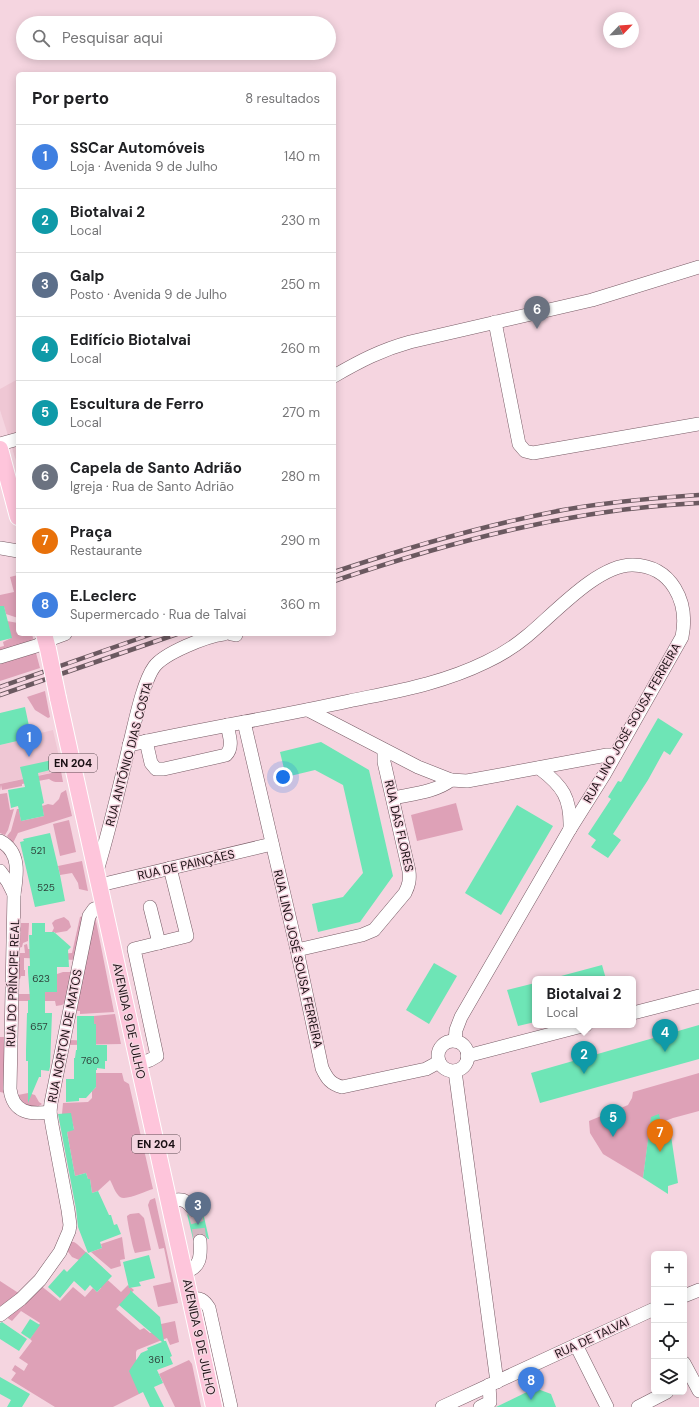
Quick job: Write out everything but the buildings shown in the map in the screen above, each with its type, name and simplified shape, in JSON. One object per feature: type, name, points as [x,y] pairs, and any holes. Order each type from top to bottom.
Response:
[{"type":"main road","points":[[0,449],[16,509]]},
{"type":"main road","name":"AVENIDA 9 DE JULHO","points":[[46,641],[214,1407]]},
{"type":"street","points":[[336,375],[363,359],[388,348],[592,300],[699,267]]},
{"type":"street","points":[[495,322],[519,444],[525,451],[533,454],[699,424]]},
{"type":"street","points":[[0,444],[16,440]]},
{"type":"street","points":[[0,548],[16,551]]},
{"type":"street","name":"RUA LINO JOSÉ SOUSA FERREIRA","points":[[129,745],[426,685],[465,671],[507,650],[526,637],[600,574],[611,569],[632,565],[643,566],[654,569],[667,578],[680,599],[684,625],[682,637],[616,755],[570,829],[461,1017],[456,1030],[455,1042]]},
{"type":"street","points":[[0,657],[36,646],[60,636]]},
{"type":"street","name":"RUA ANTÓNIO DIAS COSTA","points":[[98,878],[129,745],[147,683],[154,666],[162,659],[183,648],[209,638],[220,636]]},
{"type":"street","points":[[308,710],[418,767],[450,780],[468,780],[607,755],[616,755]]},
{"type":"street","name":"RUA LINO JOSÉ SOUSA FERREIRA","points":[[244,722],[297,950],[322,1068],[326,1078],[333,1084],[342,1087],[426,1069],[439,1062]]},
{"type":"street","points":[[146,741],[151,763],[156,769],[164,769],[226,755],[230,750],[231,745],[227,726]]},
{"type":"street","name":"RUA DAS FLORES","points":[[297,950],[362,935],[374,930],[409,887],[409,871],[384,762],[384,750]]},
{"type":"street","points":[[539,768],[556,782],[568,802],[570,812],[570,829]]},
{"type":"street","points":[[393,798],[434,789],[445,785],[450,780]]},
{"type":"street","name":"RUA DO PRÍNCIPE REAL","points":[[0,841],[9,848],[15,859],[17,870],[14,894],[11,1098],[14,1104],[26,1113],[37,1114],[50,1112]]},
{"type":"street","name":"RUA DE PAINÇÃES","points":[[98,878],[170,868],[272,844]]},
{"type":"street","points":[[138,1064],[157,1056],[134,949],[187,936],[170,868]]},
{"type":"street","points":[[0,871],[14,894]]},
{"type":"street","name":"RUA NORTON DE MATOS","points":[[0,1316],[21,1299],[40,1280],[60,1252],[69,1231],[70,1225],[68,1210],[50,1112],[89,916],[94,909],[104,906]]},
{"type":"street","points":[[150,907],[159,943]]},
{"type":"street","points":[[636,1012],[699,996]]},
{"type":"street","points":[[468,1056],[575,1028]]},
{"type":"street","points":[[455,1042],[459,1043],[465,1048],[468,1056],[465,1064],[459,1070],[455,1071],[445,1069],[439,1062],[438,1058],[440,1049],[446,1043],[455,1042]]},
{"type":"street","points":[[455,1071],[493,1384],[490,1402],[480,1407]]},
{"type":"street","points":[[169,1201],[177,1199],[183,1200],[189,1203],[194,1210]]},
{"type":"street","points":[[184,1272],[192,1270],[198,1263],[200,1241]]},
{"type":"street","points":[[687,1295],[699,1290]]},
{"type":"street","points":[[190,1299],[202,1299],[209,1308],[231,1407]]},
{"type":"street","name":"RUA DE TALVAI","points":[[442,1407],[651,1310]]},
{"type":"street","points":[[576,1345],[607,1407]]},
{"type":"street","points":[[687,1369],[699,1391]]},
{"type":"street","points":[[638,1407],[660,1395]]},
{"type":"shaded area","points":[[16,380],[16,461],[0,410],[0,389]]},
{"type":"shaded area","points":[[16,576],[16,617],[6,614],[4,607],[0,608],[0,595],[14,592],[10,577]]},
{"type":"shaded area","points":[[7,621],[16,623],[16,636],[32,636],[33,638],[32,641],[0,651],[0,647],[4,646],[3,642],[11,638]]},
{"type":"shaded area","points":[[36,653],[40,668],[0,681],[0,664]]},
{"type":"shaded area","points":[[45,691],[50,717],[48,718],[35,710],[27,697]]},
{"type":"shaded area","points":[[53,730],[62,770],[0,784],[0,745],[28,739],[28,736]]},
{"type":"shaded area","points":[[61,771],[63,782],[54,782],[49,779],[22,784],[22,786],[2,790],[1,785],[0,791],[0,784]]},
{"type":"shaded area","points":[[66,790],[72,816],[18,833],[13,843],[7,836],[11,831],[17,809],[19,809],[21,821],[44,816],[42,806],[48,804],[53,805],[59,799],[61,793]]},
{"type":"shaded area","points":[[7,793],[10,810],[14,809],[5,835],[0,833],[0,794]]},
{"type":"shaded area","points":[[456,803],[463,830],[417,841],[411,815]]},
{"type":"shaded area","points":[[69,820],[76,852],[60,856],[53,824]]},
{"type":"shaded area","points":[[82,861],[88,891],[79,889],[78,883],[72,873],[60,875],[58,866]]},
{"type":"shaded area","points":[[86,915],[76,960],[24,958],[25,976],[21,976],[19,979],[19,953],[25,953],[24,945],[27,944],[28,949],[72,953],[80,917]]},
{"type":"shaded area","points":[[95,916],[114,1012],[80,1014],[80,1011],[74,1011]]},
{"type":"shaded area","points":[[64,917],[69,921],[71,927],[67,931],[52,932],[54,928],[52,923],[55,920]]},
{"type":"shaded area","points":[[21,923],[29,923],[28,941],[23,943],[22,947],[19,948]]},
{"type":"shaded area","points":[[63,972],[73,972],[65,1003],[62,1005],[56,1006],[55,1001],[18,1001],[18,994],[57,992],[57,974]]},
{"type":"shaded area","points":[[115,1014],[121,1044],[68,1045],[69,1040],[96,1041],[96,1024],[94,1024],[94,1016]]},
{"type":"shaded area","points":[[0,1037],[5,1037],[5,1093],[0,1092]]},
{"type":"shaded area","points":[[91,1073],[122,1073],[124,1081],[129,1084],[153,1189],[131,1197],[123,1198],[117,1193],[110,1180],[98,1191],[92,1193],[90,1179],[88,1179],[86,1173],[75,1176],[67,1132],[74,1129],[71,1117],[62,1114],[63,1103],[88,1102],[92,1098],[92,1091],[96,1087],[96,1078]]},
{"type":"shaded area","points":[[699,1073],[699,1111],[673,1118],[650,1127],[643,1178],[603,1154],[590,1133],[589,1121],[628,1105],[632,1098],[633,1092]]},
{"type":"shaded area","points":[[28,1093],[35,1095],[42,1104],[32,1107],[22,1102],[18,1095]]},
{"type":"shaded area","points":[[155,1198],[178,1303],[158,1307],[153,1286],[171,1282],[164,1248],[159,1249],[148,1205],[150,1200]]},
{"type":"shaded area","points":[[139,1213],[144,1218],[151,1250],[135,1253],[127,1216],[130,1214]]},
{"type":"shaded area","points":[[122,1237],[125,1259],[120,1260],[121,1266],[111,1269],[91,1252],[102,1248],[101,1244]]},
{"type":"shaded area","points":[[71,1242],[77,1244],[103,1268],[100,1273],[121,1292],[128,1285],[134,1290],[116,1309],[140,1330],[144,1328],[150,1333],[156,1331],[161,1324],[175,1321],[179,1342],[170,1345],[167,1338],[137,1350],[136,1359],[143,1374],[139,1394],[113,1407],[55,1407],[11,1380],[16,1373],[12,1370],[15,1365],[24,1371],[28,1364],[19,1358],[32,1341],[30,1339],[40,1323],[21,1311],[12,1321],[6,1317],[40,1285],[60,1301],[73,1287],[85,1297],[93,1288],[97,1292],[101,1288],[79,1260],[72,1257],[66,1249]]},
{"type":"shaded area","points":[[0,1281],[20,1294],[0,1310]]},
{"type":"shaded area","points":[[189,1360],[192,1364],[201,1407],[175,1407],[159,1374]]},
{"type":"tunnel","points":[[194,1210],[200,1241]]},
{"type":"railway","points":[[336,571],[447,537],[505,522],[580,507],[699,495]]},
{"type":"railway","points":[[336,580],[379,566],[469,540],[514,529],[606,512],[652,506],[699,503]]},
{"type":"railway","points":[[0,687],[146,636]]},
{"type":"railway","points":[[0,695],[171,636]]},
{"type":"place","name":"Capela de Santo Adrião","points":[[537,329]]},
{"type":"place","name":"SSCar Automóveis","points":[[29,757]]},
{"type":"place","name":"Edifício Biotalvai","points":[[665,1052]]},
{"type":"place","name":"Biotalvai 2","points":[[584,1074]]},
{"type":"place","name":"Escultura de Ferro","points":[[613,1137]]},
{"type":"place","name":"Praça","points":[[660,1152]]},
{"type":"place","name":"Galp","points":[[198,1225]]},
{"type":"place","name":"E.Leclerc","points":[[531,1400]]}]
